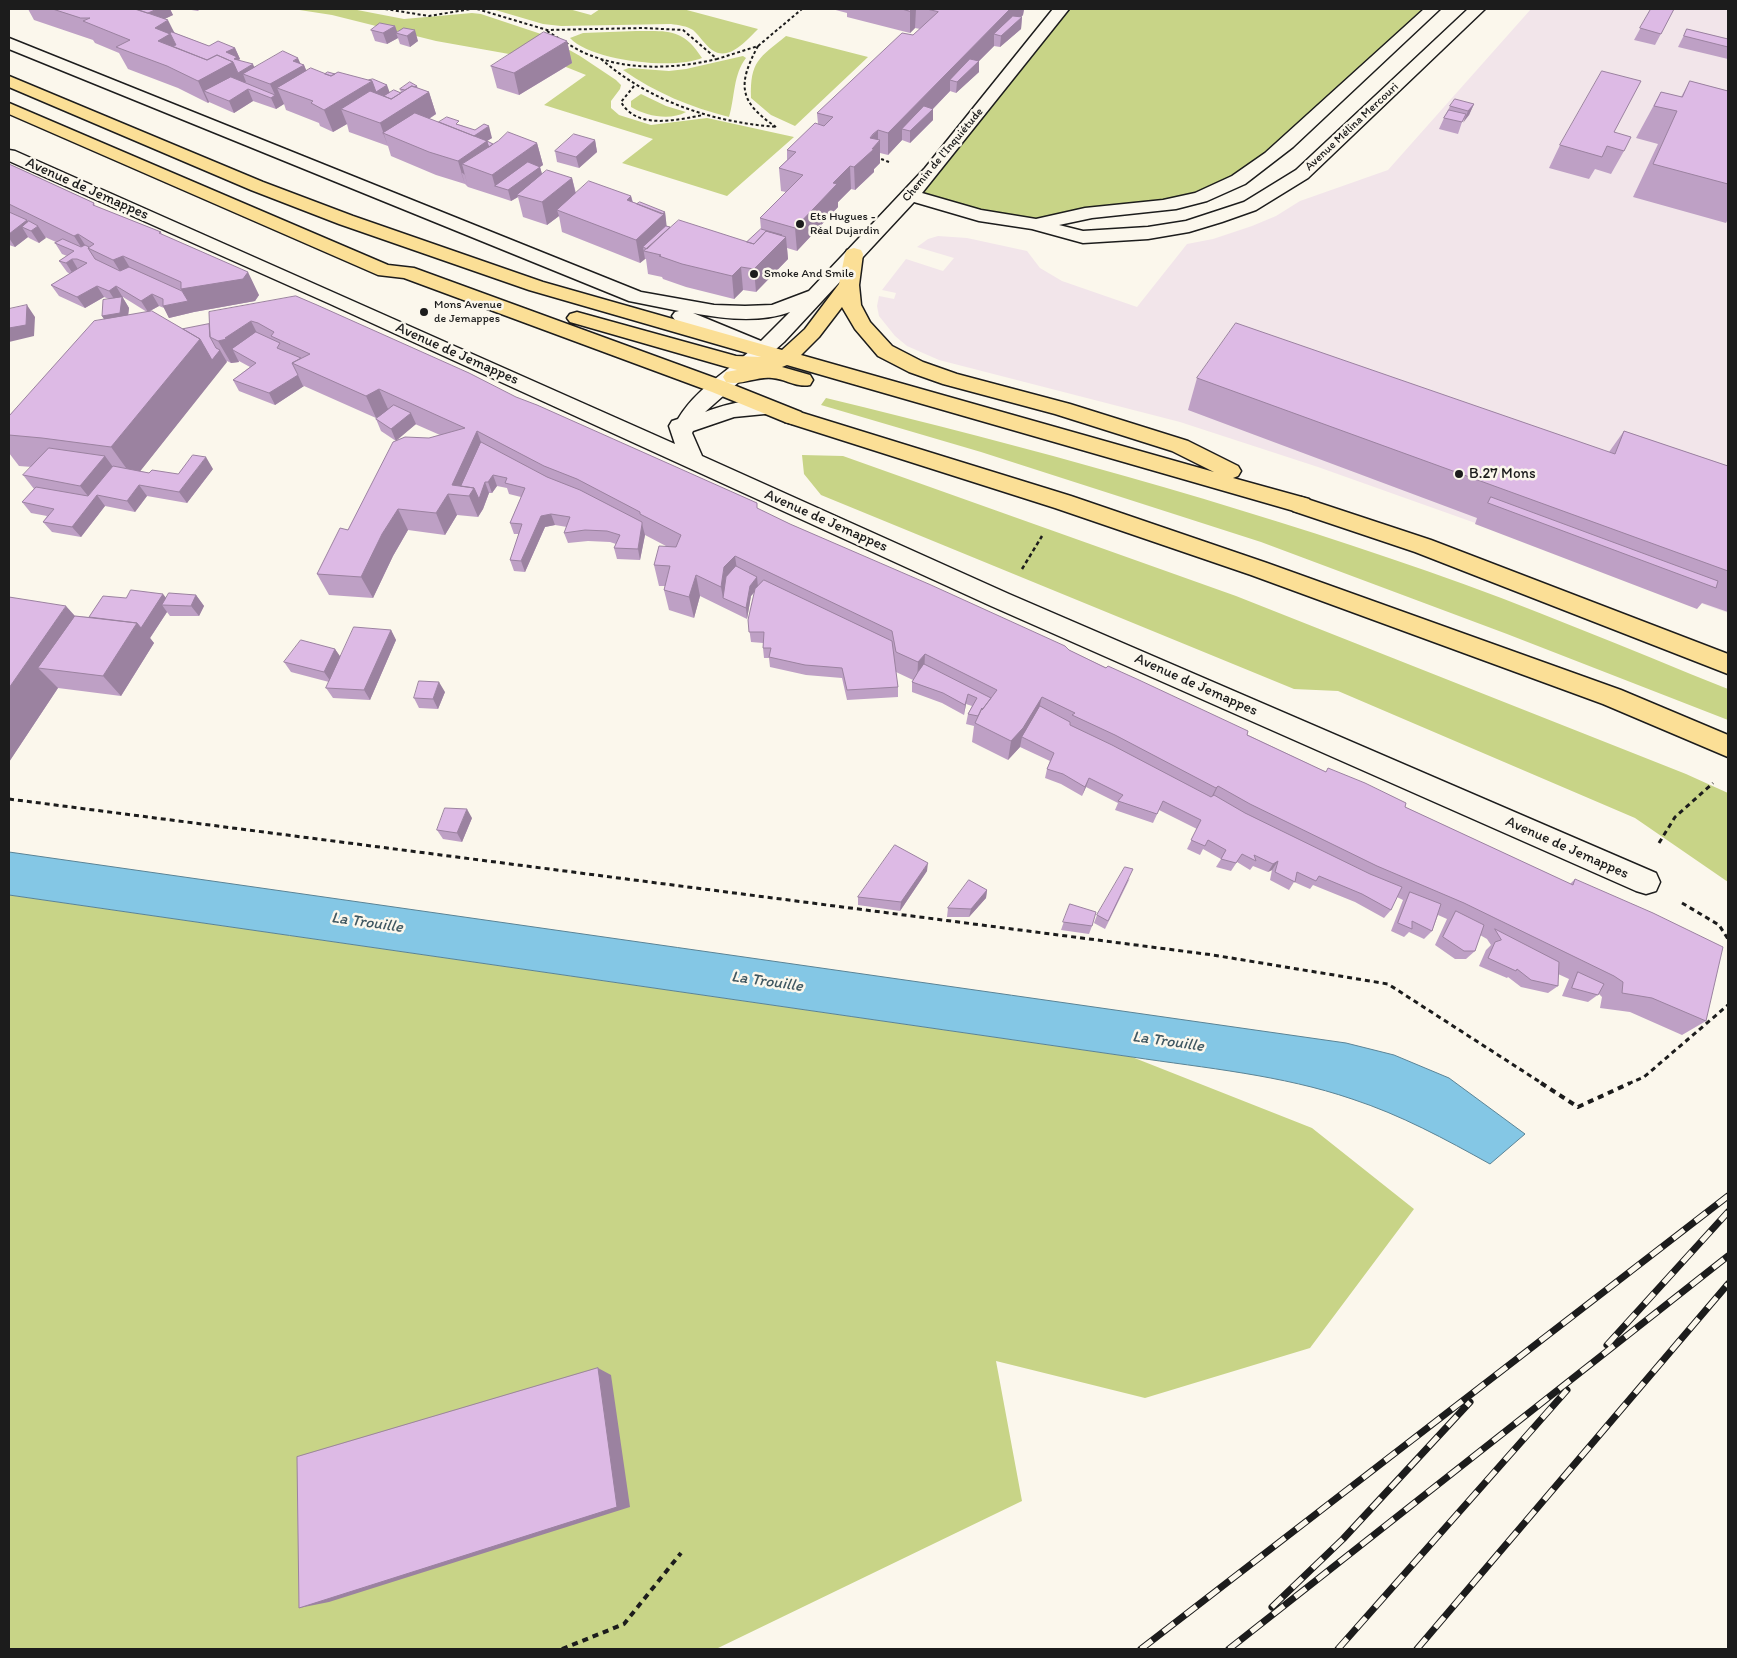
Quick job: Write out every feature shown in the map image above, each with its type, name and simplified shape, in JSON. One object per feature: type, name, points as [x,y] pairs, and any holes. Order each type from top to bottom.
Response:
[{"type":"main road","points":[[9,80],[257,186],[346,220],[536,286],[741,369],[787,357],[812,334],[849,285]]},
{"type":"main road","points":[[9,108],[385,271],[407,272],[440,285],[741,369],[772,371],[1161,476],[1215,489],[1301,505]]},
{"type":"main road","points":[[854,254],[849,285],[851,305],[862,325],[885,351],[916,367],[950,380],[1062,409],[1180,446],[1301,505]]},
{"type":"main road","points":[[440,285],[495,294],[644,338],[736,362],[767,408],[793,418],[1063,502],[1260,569],[1612,697],[1728,746]]},
{"type":"main road","points":[[787,357],[1301,505],[1423,546],[1728,664]]},
{"type":"street","name":"Chemin de l'Inquiétude","points":[[685,426],[695,409],[741,369],[818,295],[931,172],[1061,9]]},
{"type":"street","name":"Avenue Mélina Mercouri","points":[[1033,224],[1098,212],[1133,211],[1168,206],[1200,198],[1248,176],[1278,152],[1433,9]]},
{"type":"street","name":"Avenue Mélina Mercouri","points":[[910,195],[979,215],[1033,224],[1083,237],[1148,233],[1189,226],[1250,206],[1302,174],[1314,164],[1477,9]]},
{"type":"street","points":[[9,43],[636,297],[714,311],[745,312],[774,311],[818,295]]},
{"type":"street","name":"Avenue de Jemappes","points":[[9,155],[335,298],[1000,600],[1646,882]]},
{"type":"street","points":[[636,297],[741,369]]},
{"type":"street","points":[[614,426],[661,429],[694,425],[714,416],[746,406],[767,408]]},
{"type":"street","points":[[685,426],[681,433],[693,461]]},
{"type":"path","points":[[385,9],[429,16],[471,9]]},
{"type":"path","points":[[477,9],[547,30],[580,51],[617,63],[673,67],[702,63],[758,46]]},
{"type":"path","points":[[601,59],[612,71],[634,86],[675,105],[724,120],[776,127],[758,116],[745,99],[744,78],[749,62],[758,46],[802,9]]},
{"type":"path","points":[[547,30],[643,28],[683,30],[717,59]]},
{"type":"path","points":[[634,86],[621,102],[623,109],[631,116],[646,120],[669,121],[705,114]]},
{"type":"path","points":[[1024,566],[1046,530]]},
{"type":"path","points":[[1662,834],[1684,808],[1714,782]]},
{"type":"path","points":[[9,799],[1212,955],[1388,984],[1578,1106],[1644,1078],[1728,1005]]},
{"type":"path","points":[[1646,882],[1719,925],[1728,939]]},
{"type":"path","points":[[562,1649],[624,1624],[681,1554]]},
{"type":"shaded area","points":[[1531,9],[1728,9],[1728,613],[1318,467],[1180,422],[939,360],[907,346],[895,336],[879,316],[877,306],[879,296],[894,299],[896,293],[882,290],[906,259],[943,271],[954,258],[917,247],[928,239],[938,236],[967,238],[1027,251],[1040,268],[1062,281],[1137,307],[1187,244],[1213,239],[1252,226],[1276,216],[1300,201],[1388,170]]},
{"type":"green space","points":[[293,9],[352,9],[404,19],[472,13],[481,14],[541,34],[580,56],[616,80],[621,85],[611,101],[611,108],[619,115],[651,125],[707,118],[794,137],[727,196],[622,163],[653,139],[544,105],[586,75],[566,67],[526,57],[436,41],[332,15]]},
{"type":"green space","points":[[492,9],[569,9],[591,15],[600,9],[683,9],[758,29],[749,39],[731,52],[718,53],[709,48],[693,30],[679,25],[561,26],[543,24]]},
{"type":"green space","points":[[1061,9],[1433,9],[1278,152],[1200,197],[1033,224],[910,195],[931,172]]},
{"type":"green space","points":[[636,31],[674,33],[688,41],[702,58],[689,62],[673,63],[633,61],[596,53],[570,38],[583,33]]},
{"type":"green space","points":[[786,36],[868,57],[795,126],[771,115],[751,98],[752,76],[758,61]]},
{"type":"green space","points":[[743,56],[746,58],[736,79],[729,117],[701,109],[674,98],[648,86],[623,70],[629,68],[669,71]]},
{"type":"green space","points":[[641,94],[666,106],[686,112],[666,117],[644,113],[631,107],[631,101]]},
{"type":"green space","points":[[826,398],[978,436],[1128,477],[1278,522],[1465,584],[1728,689],[1728,720],[1507,634],[1261,542],[981,452],[821,405]]},
{"type":"green space","points":[[802,455],[843,456],[1236,596],[1686,774],[1728,793],[1728,882],[1635,818],[1338,691],[1294,689],[821,495],[804,474]]},
{"type":"green space","points":[[9,895],[1132,1057],[1312,1128],[1414,1209],[1310,1348],[1145,1398],[996,1361],[1022,1501],[716,1649],[9,1649]]},
{"type":"water","name":"La Trouille","points":[[9,852],[1346,1043],[1394,1055],[1449,1078],[1525,1134],[1490,1164],[1388,1112],[1325,1091],[1271,1078],[9,895]]},
{"type":"building","points":[[53,9],[136,9],[168,20],[155,28],[170,34],[158,41],[207,60],[217,55],[233,62],[198,81],[167,66],[116,47],[130,40],[83,21],[90,18],[81,18]]},
{"type":"building","points":[[135,9],[157,9],[148,13]]},
{"type":"building","points":[[927,9],[1010,9],[888,133],[878,130],[873,134],[870,138],[880,140],[872,149],[874,149],[854,167],[850,166],[833,183],[837,184],[795,228],[760,218],[803,175],[779,168],[796,152],[787,150],[815,123],[824,126],[833,117],[817,113],[902,33],[913,35],[938,12]]},
{"type":"building","points":[[1651,9],[1674,9],[1661,34],[1640,28]]},
{"type":"building","points":[[1013,16],[1022,17],[1001,36],[994,34]]},
{"type":"building","points":[[380,23],[395,26],[383,33],[371,30]]},
{"type":"building","points":[[404,28],[415,30],[407,36],[396,33]]},
{"type":"building","points":[[1687,29],[1728,39],[1728,47],[1684,36]]},
{"type":"building","points":[[172,32],[209,46],[218,41],[235,48],[226,52],[237,57],[234,59],[253,64],[238,73],[233,62],[217,55],[207,60],[172,46],[176,45],[170,33]]},
{"type":"building","points":[[544,32],[567,41],[514,73],[491,66]]},
{"type":"building","points":[[283,51],[298,58],[293,61],[304,65],[270,84],[243,74]]},
{"type":"building","points":[[970,59],[979,61],[957,82],[950,80]]},
{"type":"building","points":[[311,68],[331,76],[338,72],[372,81],[324,110],[311,103],[313,101],[277,88]]},
{"type":"building","points":[[1602,71],[1641,81],[1614,132],[1631,137],[1624,151],[1607,146],[1602,157],[1560,145]]},
{"type":"building","points":[[328,72],[335,74],[331,76],[325,74]]},
{"type":"building","points":[[231,77],[275,95],[271,98],[248,89],[229,101],[204,91]]},
{"type":"building","points":[[373,79],[387,85],[376,92],[372,81],[369,80]]},
{"type":"building","points":[[1690,81],[1728,91],[1728,184],[1653,164],[1677,111],[1654,106],[1661,92],[1682,97]]},
{"type":"building","points":[[410,82],[417,86],[412,86],[405,90],[400,89]]},
{"type":"building","points":[[412,86],[429,92],[380,123],[341,109],[370,91],[391,99]]},
{"type":"building","points":[[394,90],[401,93],[391,99],[384,96]]},
{"type":"building","points":[[1455,99],[1474,104],[1468,111],[1450,106]]},
{"type":"building","points":[[924,106],[933,109],[910,131],[902,129]]},
{"type":"building","points":[[1449,110],[1466,114],[1462,122],[1444,118]]},
{"type":"building","points":[[415,113],[487,141],[458,161],[429,152],[383,133]]},
{"type":"building","points":[[447,117],[459,121],[456,124],[475,130],[484,124],[489,126],[474,136],[439,122]]},
{"type":"building","points":[[508,132],[537,143],[492,175],[462,164],[498,141]]},
{"type":"building","points":[[574,134],[595,140],[576,157],[555,151]]},
{"type":"building","points":[[528,162],[540,167],[508,190],[495,186]]},
{"type":"building","points":[[9,164],[94,203],[93,205],[161,232],[159,233],[248,272],[243,279],[181,289],[181,282],[123,256],[113,260],[88,248],[94,244],[78,234],[74,236],[9,204]]},
{"type":"building","points":[[547,170],[572,178],[542,202],[517,195]]},
{"type":"building","points":[[589,181],[631,196],[627,200],[664,214],[636,240],[557,210]]},
{"type":"building","points":[[640,202],[665,212],[662,214],[637,204]]},
{"type":"building","points":[[9,212],[27,220],[9,234]]},
{"type":"building","points":[[679,220],[754,244],[766,231],[786,237],[754,269],[741,267],[732,276],[682,264],[659,256],[661,255],[644,251]]},
{"type":"building","points":[[29,221],[38,226],[31,231],[22,227]]},
{"type":"building","points":[[666,226],[670,227],[647,249],[643,247]]},
{"type":"building","points":[[761,229],[782,235],[766,231],[754,244],[747,242]]},
{"type":"building","points":[[63,239],[81,247],[85,245],[89,247],[95,259],[120,271],[129,267],[182,291],[188,301],[163,306],[163,299],[152,294],[141,301],[116,286],[109,291],[97,286],[77,297],[51,285],[87,263],[77,259],[72,259],[66,263],[59,261],[74,251],[55,243]]},
{"type":"building","points":[[296,296],[469,373],[516,397],[757,503],[757,508],[790,524],[1065,646],[1069,650],[1106,668],[1108,666],[1139,680],[1248,731],[1247,735],[1326,772],[1328,768],[1365,783],[1406,803],[1405,807],[1573,885],[1575,879],[1653,913],[1723,947],[1706,1021],[1652,998],[1622,993],[1623,982],[1614,976],[1464,903],[1377,866],[1250,804],[1218,786],[1216,788],[1115,735],[1072,715],[1075,713],[1042,697],[1023,728],[1011,741],[975,723],[982,708],[982,710],[997,690],[925,654],[918,662],[896,652],[892,631],[735,556],[724,567],[721,587],[696,575],[689,597],[664,590],[670,566],[654,565],[659,546],[676,547],[681,535],[577,479],[544,466],[477,431],[452,485],[474,488],[469,496],[448,494],[436,513],[398,509],[382,534],[361,577],[317,574],[340,528],[348,530],[393,442],[405,437],[429,438],[465,428],[379,389],[366,396],[292,363],[310,354],[271,336],[274,332],[258,323],[251,321],[225,338],[227,339],[218,341],[210,337],[209,312]]},
{"type":"building","points":[[122,297],[120,313],[102,316],[103,300]]},
{"type":"building","points":[[27,305],[26,325],[9,328],[9,309]]},
{"type":"building","points":[[152,311],[200,339],[111,447],[9,435],[9,416],[94,321]]},
{"type":"building","points":[[1236,323],[1615,454],[1624,431],[1728,466],[1728,571],[1197,378]]},
{"type":"building","points":[[209,324],[210,337],[216,348],[220,350],[212,360],[200,339],[183,329]]},
{"type":"building","points":[[256,332],[280,343],[277,348],[301,358],[292,363],[298,375],[269,393],[233,380],[256,363],[232,349]]},
{"type":"building","points":[[394,405],[411,413],[391,429],[376,419]]},
{"type":"building","points":[[481,442],[547,477],[580,490],[642,522],[638,549],[614,548],[620,535],[607,531],[585,530],[564,533],[570,517],[551,514],[541,516],[521,561],[510,560],[522,524],[510,523],[525,488],[505,483],[507,478],[493,475],[488,482],[485,482],[479,499],[474,488],[461,486]]},
{"type":"building","points":[[49,448],[105,456],[80,486],[23,475]]},
{"type":"building","points":[[193,455],[206,457],[179,492],[139,485],[127,501],[97,495],[72,527],[43,522],[54,509],[22,502],[36,487],[88,496],[113,466],[149,473],[152,470],[178,474]]},
{"type":"building","points":[[1491,497],[1718,581],[1716,588],[1488,503]]},
{"type":"building","points":[[736,566],[757,577],[750,586],[746,608],[723,598],[726,577]]},
{"type":"building","points":[[764,580],[892,641],[898,687],[847,690],[842,668],[805,665],[769,657],[771,648],[763,648],[764,632],[749,632],[748,620],[755,589]]},
{"type":"building","points":[[131,590],[163,594],[141,628],[137,623],[89,617],[103,596],[126,598]]},
{"type":"building","points":[[169,593],[196,595],[191,606],[162,605]]},
{"type":"building","points":[[9,597],[66,606],[9,688]]},
{"type":"building","points":[[75,616],[137,623],[103,676],[38,668]]},
{"type":"building","points":[[354,627],[391,630],[364,690],[326,688]]},
{"type":"building","points":[[301,640],[335,649],[324,672],[284,662]]},
{"type":"building","points":[[924,664],[991,698],[978,716],[968,714],[977,698],[968,694],[965,705],[943,693],[912,682]]},
{"type":"building","points":[[419,681],[439,682],[433,699],[414,698]]},
{"type":"building","points":[[1040,706],[1070,722],[1070,725],[1211,797],[1214,795],[1245,813],[1370,874],[1402,887],[1391,910],[1362,894],[1319,876],[1316,881],[1297,872],[1295,882],[1275,872],[1278,861],[1273,864],[1254,855],[1256,861],[1242,854],[1236,863],[1221,859],[1226,850],[1208,840],[1205,846],[1191,840],[1201,820],[1163,801],[1157,814],[1118,801],[1123,795],[1089,778],[1085,787],[1063,774],[1047,769],[1054,753],[1022,737]]},
{"type":"building","points":[[445,808],[467,809],[457,833],[437,830]]},
{"type":"building","points":[[895,845],[928,863],[901,902],[858,897]]},
{"type":"building","points":[[1125,867],[1133,869],[1108,921],[1097,915]]},
{"type":"building","points":[[969,880],[987,890],[971,909],[948,908]]},
{"type":"building","points":[[1410,892],[1441,904],[1432,931],[1412,921],[1412,929],[1398,923]]},
{"type":"building","points":[[1070,904],[1096,912],[1092,926],[1063,922]]},
{"type":"building","points":[[1456,911],[1484,925],[1475,951],[1464,951],[1443,937]]},
{"type":"building","points":[[1495,929],[1559,962],[1558,986],[1531,980],[1517,969],[1516,971],[1488,958],[1495,942],[1501,940]]},
{"type":"building","points":[[1578,972],[1604,984],[1598,995],[1572,988]]},
{"type":"building","points":[[598,1368],[617,1507],[299,1608],[297,1457]]},
{"type":"railway","points":[[1141,1649],[1728,1196]]},
{"type":"railway","points":[[1607,1345],[1728,1212]]},
{"type":"railway","points":[[1229,1649],[1728,1256]]},
{"type":"railway","points":[[1417,1649],[1728,1284]]},
{"type":"railway","points":[[1338,1649],[1567,1390]]},
{"type":"railway","points":[[1272,1607],[1343,1539],[1470,1402]]},
{"type":"place","name":"Ets Hugues - Réal Dujardin","points":[[800,224]]},
{"type":"place","name":"Smoke And Smile","points":[[754,274]]},
{"type":"place","name":"Mons Avenue de Jemappes","points":[[424,312]]},
{"type":"place","name":"B.27 Mons","points":[[1459,474]]}]
